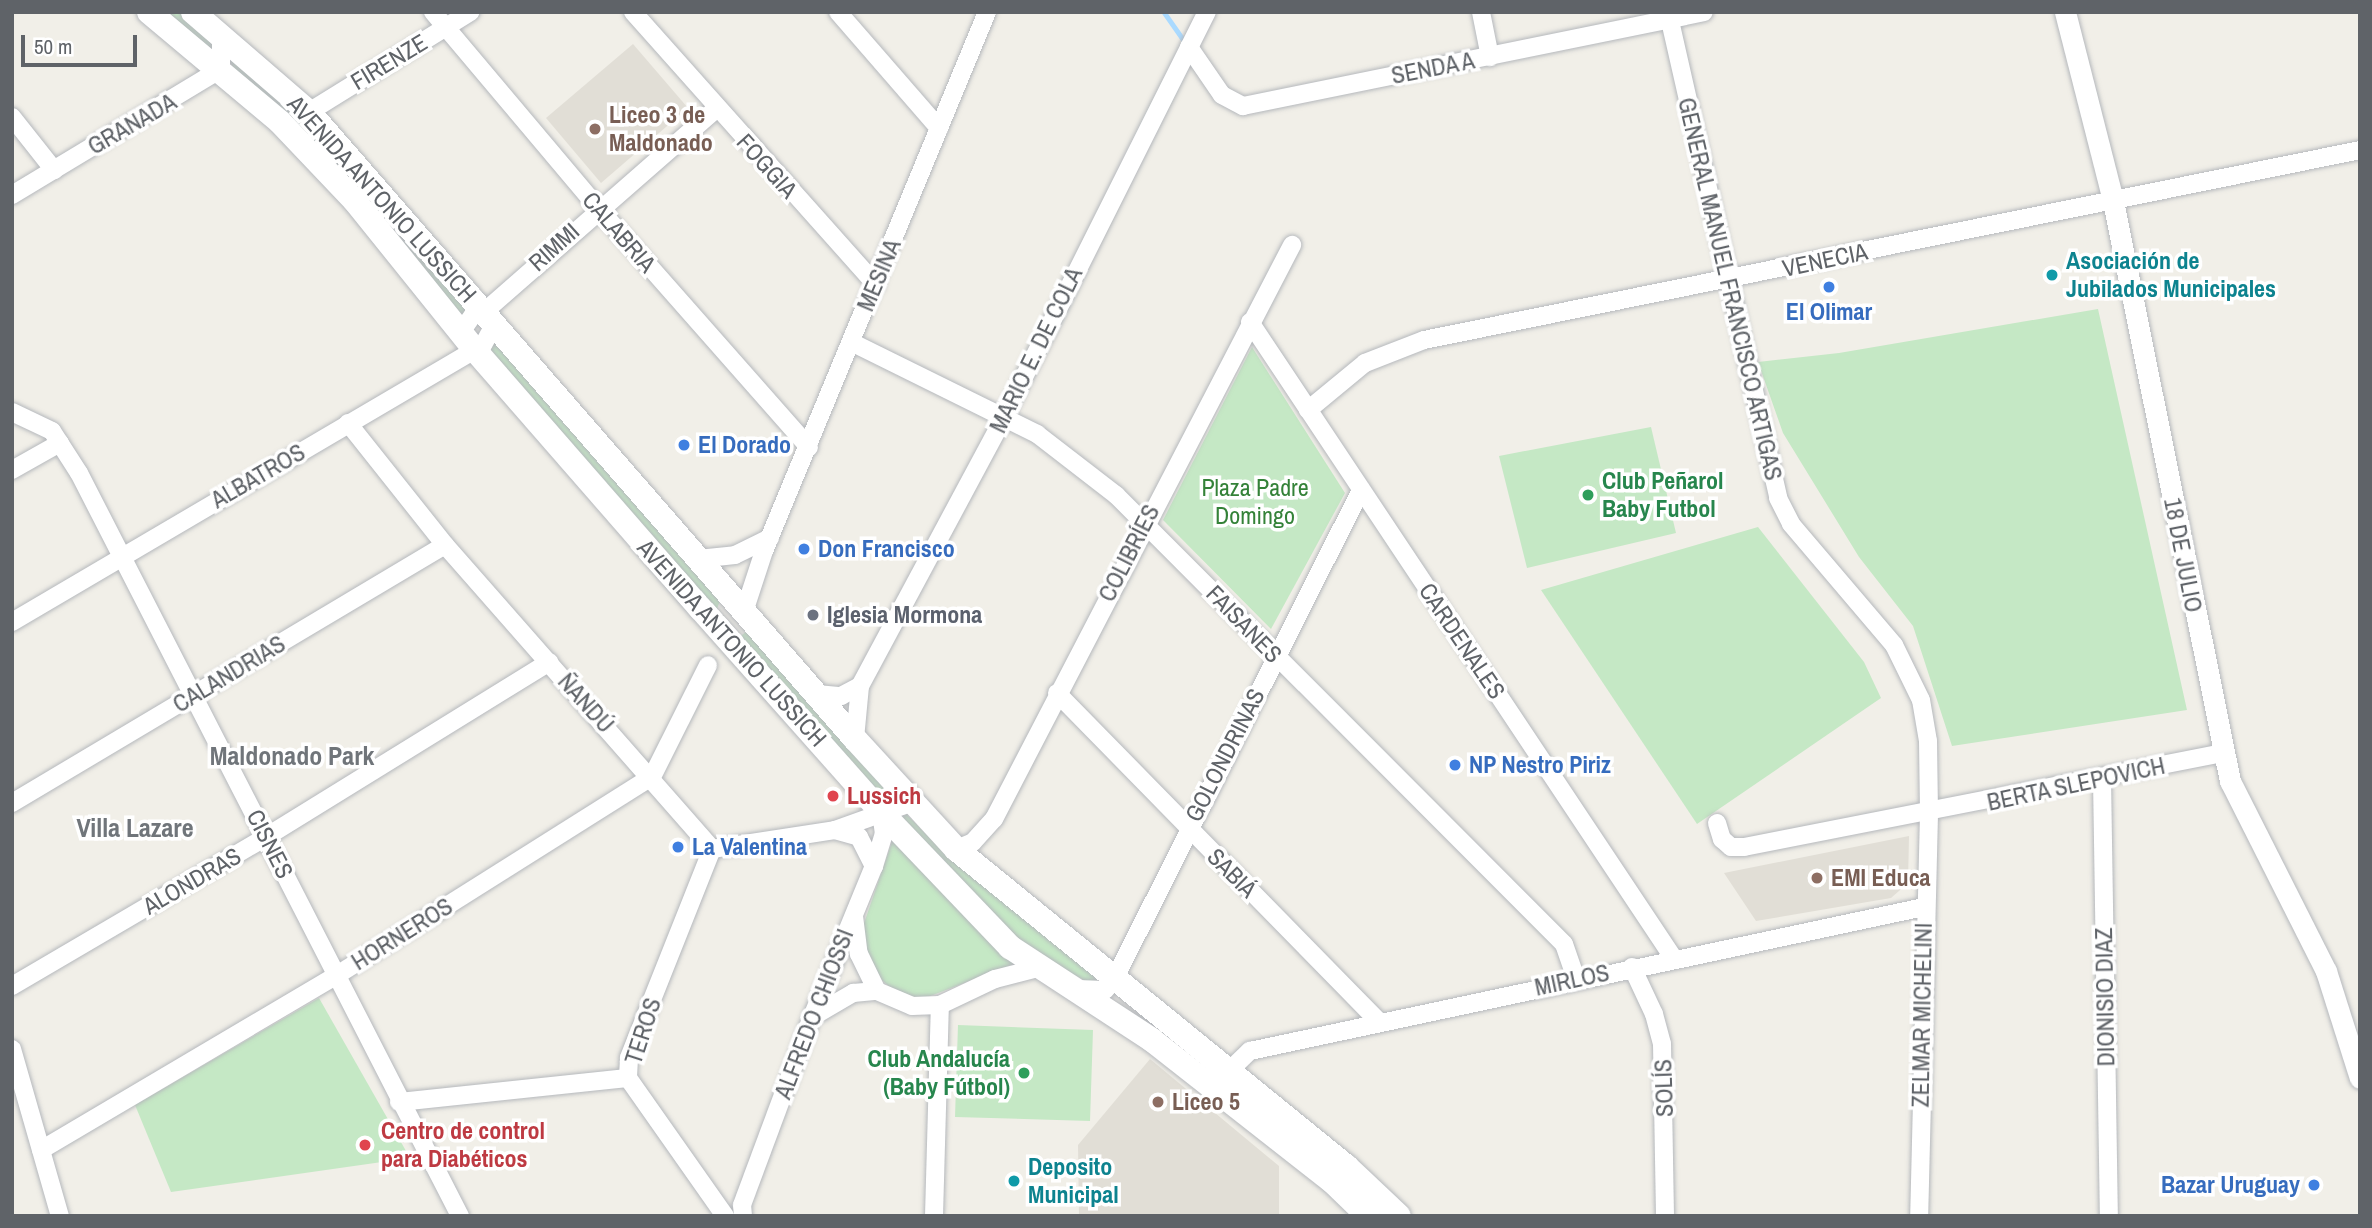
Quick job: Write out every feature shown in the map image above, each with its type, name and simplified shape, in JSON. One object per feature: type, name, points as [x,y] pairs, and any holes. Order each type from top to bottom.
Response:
[{"type":"main road","name":"AVENIDA ANTONIO LUSSICH","points":[[149,12],[280,122],[355,201],[467,340],[718,627],[881,812],[1010,947],[1038,968],[1074,988],[1163,1048],[1322,1173],[1368,1216]]},
{"type":"main road","name":"AVENIDA ANTONIO LUSSICH","points":[[193,12],[309,112],[698,559],[740,603],[855,739],[956,849],[1114,980],[1230,1070],[1399,1216]]},
{"type":"street","name":"CALABRIA","points":[[433,12],[598,208],[809,447]]},
{"type":"street","name":"FIRENZE","points":[[309,112],[470,12]]},
{"type":"street","name":"FOGGIA","points":[[633,12],[716,109],[876,285]]},
{"type":"street","points":[[838,12],[939,128]]},
{"type":"street","name":"MESINA","points":[[718,627],[740,603],[767,544],[987,12]]},
{"type":"street","name":"MARIO E. DE COLA","points":[[855,739],[860,686],[1004,417],[1207,12]]},
{"type":"street","points":[[1481,12],[1490,57]]},
{"type":"street","name":"SENDA A","points":[[1189,47],[1222,95],[1243,106],[1490,57],[1669,16],[1704,12]]},
{"type":"street","name":"18 DE JULIO","points":[[2065,12],[2113,201],[2223,754],[2240,806],[2326,971],[2360,1078]]},
{"type":"street","name":"GENERAL MANUEL FRANCISCO ARTIGAS","points":[[1669,16],[1726,281],[1778,498],[1791,524],[1894,645],[1921,700],[1928,741],[1929,814]]},
{"type":"street","points":[[220,69],[221,34]]},
{"type":"street","name":"GRANADA","points":[[12,195],[220,69]]},
{"type":"street","name":"RIMMI","points":[[467,340],[473,315],[489,317],[598,208],[716,109]]},
{"type":"street","points":[[12,117],[54,170]]},
{"type":"street","name":"VENECIA","points":[[1308,410],[1365,363],[1424,340],[1726,281],[2360,150]]},
{"type":"street","name":"COLIBRÍES","points":[[956,849],[972,842],[994,819],[1145,522],[1292,245]]},
{"type":"street","name":"ALBATROS","points":[[12,622],[348,424],[467,340],[490,338],[489,317]]},
{"type":"street","name":"CARDENALES","points":[[1251,322],[1674,959]]},
{"type":"street","name":"FAISANES","points":[[851,342],[1004,417],[1067,454],[1145,522],[1564,944],[1576,978]]},
{"type":"street","name":"CISNES","points":[[12,412],[52,430],[79,473],[337,975],[399,1102],[460,1216]]},
{"type":"street","name":"ÑANDÚ","points":[[348,424],[445,545],[652,777],[712,849]]},
{"type":"street","points":[[12,470],[60,443]]},
{"type":"street","name":"GOLONDRINAS","points":[[1114,980],[1188,828],[1361,490]]},
{"type":"street","points":[[698,559],[735,555],[767,544]]},
{"type":"street","name":"CALANDRIAS","points":[[12,803],[445,545]]},
{"type":"street","name":"ALONDRAS","points":[[12,986],[266,838],[549,662]]},
{"type":"street","points":[[652,777],[708,664]]},
{"type":"street","points":[[817,694],[841,696],[860,686]]},
{"type":"street","name":"SABIÁ","points":[[1057,693],[1379,1022]]},
{"type":"street","name":"BERTA SLEPOVICH","points":[[1717,823],[1723,839],[1731,847],[1744,847],[1929,814],[2223,754]]},
{"type":"street","name":"HORNEROS","points":[[41,1150],[337,975],[652,777]]},
{"type":"street","name":"DIONISIO DIAZ","points":[[2102,778],[2109,1216]]},
{"type":"street","points":[[712,849],[835,830],[913,802]]},
{"type":"street","name":"ALFREDO CHIOSSI","points":[[743,1216],[742,1205],[884,834],[881,812]]},
{"type":"street","name":"ZELMAR MICHELINI","points":[[1919,1216],[1924,907],[1929,814]]},
{"type":"street","points":[[835,830],[859,837],[873,866]]},
{"type":"street","name":"TEROS","points":[[399,1102],[628,1078],[629,1058],[712,849]]},
{"type":"street","name":"MIRLOS","points":[[1230,1070],[1250,1051],[1576,978],[1924,907]]},
{"type":"street","points":[[854,913],[859,954],[877,991]]},
{"type":"street","name":"SOLÍS","points":[[1632,967],[1654,1014],[1662,1044],[1665,1216]]},
{"type":"street","points":[[812,1017],[853,993],[877,991],[912,1006],[940,1005],[995,979],[1038,968]]},
{"type":"street","points":[[1074,988],[1105,990],[1114,980]]},
{"type":"street","points":[[934,1216],[940,1005]]},
{"type":"street","points":[[12,1049],[60,1216]]},
{"type":"street","points":[[628,1078],[725,1216]]},
{"type":"shaded area","points":[[633,44],[688,108],[601,183],[546,118]]},
{"type":"shaded area","name":"EMI Educa","points":[[1909,836],[1908,883],[1891,898],[1756,921],[1724,873]]},
{"type":"shaded area","name":"Liceo 5","points":[[1150,1059],[1279,1166],[1279,1216],[1079,1216],[1078,1145]]},
{"type":"green space","points":[[159,12],[181,12],[213,38],[216,58]]},
{"type":"green space","points":[[229,51],[304,120],[472,309],[460,320],[233,71]]},
{"type":"green space","points":[[2098,309],[2187,710],[1952,746],[1913,626],[1859,557],[1783,433],[1758,362],[1839,353]]},
{"type":"green space","points":[[497,337],[720,601],[716,611],[490,349]]},
{"type":"green space","name":"Plaza Padre Domingo","points":[[1252,347],[1345,493],[1271,629],[1163,520]]},
{"type":"green space","name":"Club Peñarol Baby Futbol","points":[[1651,427],[1676,533],[1527,568],[1499,456]]},
{"type":"green space","points":[[1758,527],[1864,662],[1881,698],[1697,824],[1541,590]]},
{"type":"green space","points":[[746,632],[901,802],[886,803],[738,638]]},
{"type":"green space","points":[[906,814],[935,843],[1104,981],[1097,987],[1020,946],[901,819]]},
{"type":"green space","points":[[893,839],[1016,963],[920,1000],[897,993],[877,976],[871,967],[862,929]]},
{"type":"green space","points":[[319,998],[410,1158],[171,1192],[135,1105]]},
{"type":"green space","name":"Club Andalucía (Baby Fútbol)","points":[[958,1025],[1093,1030],[1090,1121],[955,1117]]},
{"type":"waterway","points":[[1164,12],[1186,43]]},
{"type":"place","name":"Liceo 3 de Maldonado","points":[[595,129]]},
{"type":"place","name":"Asociación de Jubilados Municipales","points":[[2052,275]]},
{"type":"place","name":"El Olimar","points":[[1829,287]]},
{"type":"place","name":"El Dorado","points":[[684,445]]},
{"type":"place","name":"Club Peñarol Baby Futbol","points":[[1588,495]]},
{"type":"place","name":"Don Francisco","points":[[804,549]]},
{"type":"place","name":"Iglesia Mormona","points":[[813,615]]},
{"type":"place","name":"NP Nestro Piriz","points":[[1455,765]]},
{"type":"place","name":"Lussich","points":[[833,796]]},
{"type":"place","name":"La Valentina","points":[[678,847]]},
{"type":"place","name":"EMI Educa","points":[[1817,878]]},
{"type":"place","name":"Club Andalucía (Baby Fútbol)","points":[[1024,1073]]},
{"type":"place","name":"Liceo 5","points":[[1158,1102]]},
{"type":"place","name":"Centro de control para Diabéticos","points":[[365,1145]]},
{"type":"place","name":"Deposito Municipal","points":[[1014,1181]]},
{"type":"place","name":"Bazar Uruguay","points":[[2314,1185]]},
{"type":"district","name":"Maldonado Park","points":[[292,756]]},
{"type":"district","name":"Villa Lazare","points":[[135,828]]}]
